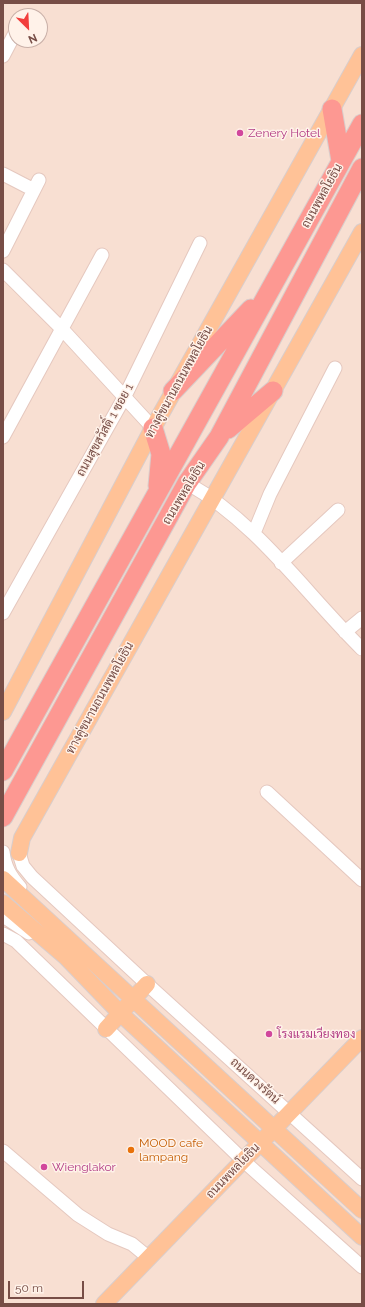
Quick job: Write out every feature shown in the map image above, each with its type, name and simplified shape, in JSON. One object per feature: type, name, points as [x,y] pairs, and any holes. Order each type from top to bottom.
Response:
[{"type":"highway","points":[[332,109],[341,162]]},
{"type":"highway","name":"ถนนพหลโยธิน","points":[[3,771],[362,124]]},
{"type":"highway","name":"ถนนพหลโยธิน","points":[[4,819],[187,483],[219,437],[362,168]]},
{"type":"highway","points":[[173,391],[270,288]]},
{"type":"highway","points":[[219,437],[273,391]]},
{"type":"highway","points":[[153,428],[161,454],[158,491]]},
{"type":"main road","name":"ทางคู่ขนานถนนพหลโยธิน","points":[[3,712],[8,689],[173,391],[362,55]]},
{"type":"main road","name":"ทางคู่ขนานถนนพหลโยธิน","points":[[19,853],[22,838],[362,232]]},
{"type":"main road","points":[[3,879],[362,1210]]},
{"type":"main road","points":[[3,903],[66,957],[120,1013],[259,1144],[362,1237]]},
{"type":"main road","points":[[106,1029],[147,984]]},
{"type":"main road","name":"ถนนพหลโยธิน","points":[[104,1304],[362,1038]]},
{"type":"street","points":[[3,56],[8,46]]},
{"type":"street","points":[[3,174],[37,185],[3,251]]},
{"type":"street","name":"ถนนสุขสวัสดิ์ 1 ซอย 1","points":[[3,613],[125,396],[200,243]]},
{"type":"street","points":[[3,437],[102,255]]},
{"type":"street","points":[[3,270],[62,329],[153,428]]},
{"type":"street","points":[[254,534],[270,494],[335,368]]},
{"type":"street","points":[[187,483],[212,498],[254,534],[362,649]]},
{"type":"street","points":[[281,563],[338,510]]},
{"type":"street","points":[[345,632],[362,618]]},
{"type":"street","points":[[266,792],[362,880]]},
{"type":"street","points":[[3,852],[4,863],[10,876],[44,916]]},
{"type":"street","name":"ถนนดวงรัตน์","points":[[19,853],[23,866],[32,877],[147,984],[290,1112],[362,1179]]},
{"type":"street","points":[[3,916],[66,957]]},
{"type":"street","points":[[3,934],[16,941],[243,1160],[362,1267]]},
{"type":"street","points":[[3,1151],[78,1215],[108,1234],[132,1244],[149,1258]]},
{"type":"shaded area","points":[[3,3],[362,3],[362,1304],[3,1304]]},
{"type":"place","name":"Zenery Hotel","points":[[240,133]]},
{"type":"place","name":"โรงแรมเวียงทอง","points":[[269,1034]]},
{"type":"place","name":"MOOD cafe lampang","points":[[131,1150]]},
{"type":"place","name":"Wienglakor","points":[[44,1167]]}]
